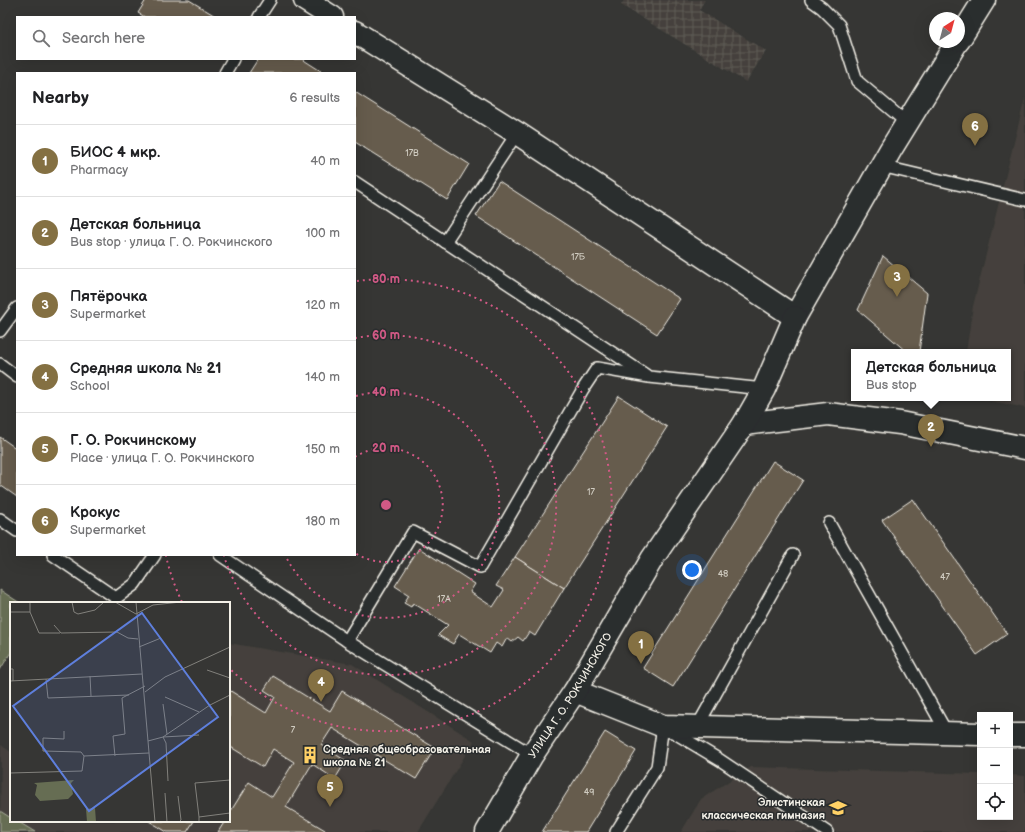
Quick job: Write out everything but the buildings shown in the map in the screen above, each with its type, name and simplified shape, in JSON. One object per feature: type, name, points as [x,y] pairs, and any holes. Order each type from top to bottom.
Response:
[{"type":"street","points":[[305,0],[330,16]]},
{"type":"street","name":"УЛИЦА Г. О. РОКЧИНСКОГО","points":[[965,30],[984,0]]},
{"type":"street","points":[[356,33],[517,133],[795,317]]},
{"type":"street","name":"УЛИЦА Г. О. РОКЧИНСКОГО","points":[[487,832],[532,755],[575,691],[652,559],[744,424],[764,389],[795,317],[881,166],[954,48]]},
{"type":"street","points":[[744,424],[828,414],[900,423],[1025,448]]},
{"type":"street","points":[[575,691],[663,726],[977,734]]},
{"type":"street","points":[[1013,735],[1025,735]]},
{"type":"lane","points":[[260,16],[270,0]]},
{"type":"lane","points":[[811,0],[822,8],[839,25],[857,81],[907,123]]},
{"type":"lane","points":[[226,72],[232,60]]},
{"type":"lane","points":[[445,242],[517,133]]},
{"type":"lane","points":[[881,166],[1025,200]]},
{"type":"lane","points":[[356,183],[649,377]]},
{"type":"lane","points":[[0,330],[16,309]]},
{"type":"lane","points":[[0,364],[16,376]]},
{"type":"lane","points":[[347,641],[413,532],[480,567],[582,389],[597,368],[649,377],[764,389]]},
{"type":"lane","points":[[0,519],[16,530]]},
{"type":"lane","points":[[829,523],[948,734]]},
{"type":"lane","points":[[697,727],[793,555]]},
{"type":"lane","points":[[53,556],[116,598],[135,584],[154,556]]},
{"type":"lane","points":[[221,556],[347,641],[532,755]]},
{"type":"lane","points":[[616,832],[657,767],[663,726],[720,760],[827,832]]},
{"type":"shaded area","points":[[624,0],[705,0],[699,10],[766,51],[746,82],[621,5]]},
{"type":"shaded area","points":[[1025,98],[1025,408],[991,401],[1011,401],[1011,349],[966,349],[973,306]]},
{"type":"shaded area","points":[[230,643],[352,664],[474,741],[418,832],[0,832],[1,745],[10,751],[10,822],[230,822]]},
{"type":"shaded area","name":"Элистинская классическая гимназия","points":[[751,767],[977,774],[977,820],[1013,820],[1013,775],[1025,776],[1025,832],[681,832],[701,799]]},
{"type":"green space","points":[[0,590],[18,602],[10,602],[10,654],[0,670]]},
{"type":"green space","points":[[0,811],[10,817],[10,822],[19,822],[35,832],[0,832]]},
{"type":"place","name":"Крокус","points":[[975,146]]},
{"type":"place","name":"Пятёрочка","points":[[897,297]]},
{"type":"place","name":"Детская больница","points":[[931,447]]},
{"type":"place","name":"БИОС 4 мкр.","points":[[641,664]]},
{"type":"place","name":"Средняя школа № 21","points":[[321,702]]},
{"type":"place","name":"Средняя общеобразовательная школа № 21","points":[[310,755]]},
{"type":"place","name":"Г. О. Рокчинскому","points":[[330,807]]},
{"type":"place","name":"Элистинская классическая гимназия","points":[[838,808]]}]
